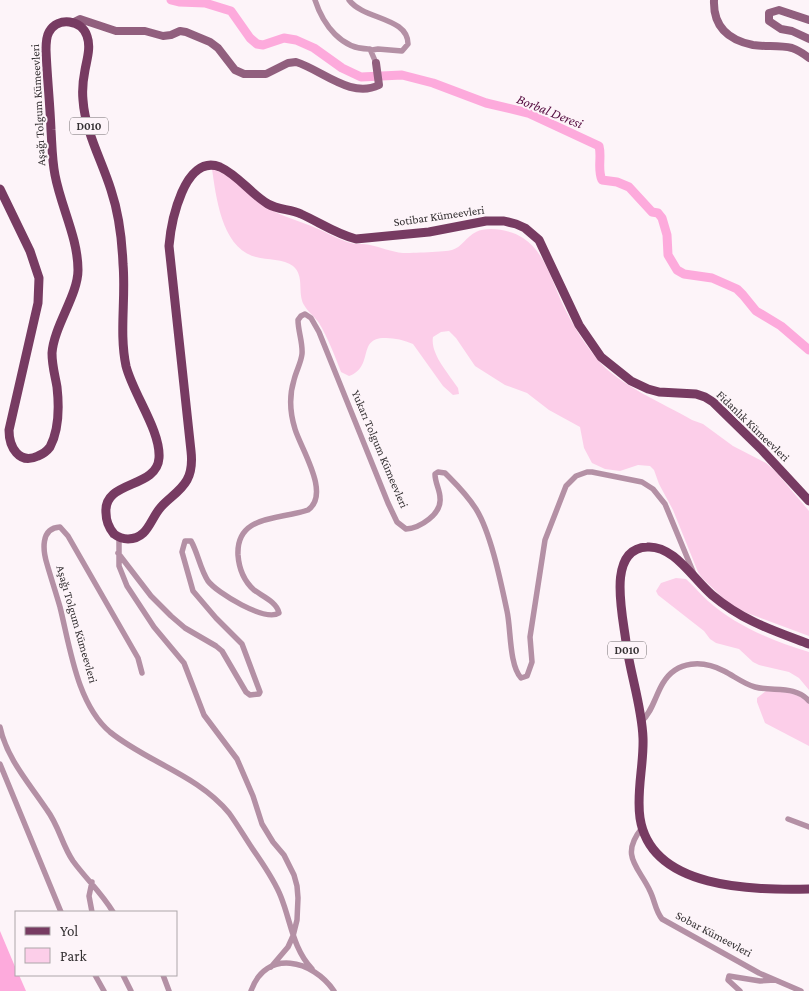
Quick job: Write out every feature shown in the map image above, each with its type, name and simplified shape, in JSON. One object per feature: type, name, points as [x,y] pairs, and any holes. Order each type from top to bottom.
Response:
[{"type":"main road","name":"Aşağı Tolgum Kümeevleri","points":[[0,188],[30,251],[40,278],[38,303],[9,430],[13,448],[22,457],[28,459],[40,456],[46,452],[53,438],[58,393],[52,365],[52,351],[78,273],[75,248],[53,167],[46,50],[48,34],[52,28],[62,22],[74,22]]},
{"type":"main road","name":"D010","points":[[74,22],[82,28],[88,37],[83,103],[91,133],[112,190],[122,238],[124,353],[133,386],[156,436],[159,452],[158,467],[152,473],[122,488],[108,500],[105,509],[108,524],[119,537]]},
{"type":"main road","name":"Sotibar Kümeevleri","points":[[119,537],[131,539],[143,535],[160,508],[185,484],[190,470],[191,450],[169,246],[178,200],[192,175],[202,168],[215,166],[229,173],[271,205],[299,213],[356,239],[429,232],[486,221],[510,222],[526,228],[533,233],[544,249],[589,342],[613,368]]},
{"type":"main road","name":"Fidanlık Kümeevleri","points":[[613,368],[631,381],[648,389],[659,392],[696,394],[714,402],[809,501]]},
{"type":"main road","name":"D010","points":[[809,644],[751,622],[721,602],[671,555],[656,548],[649,546],[636,549],[623,563],[620,578],[621,604],[630,669],[641,722],[643,746],[639,810],[642,828],[647,841],[655,853],[667,863],[685,872],[724,884],[746,888],[809,889]]},
{"type":"street","points":[[315,0],[320,15],[335,35],[349,45],[359,49],[402,51],[408,44],[406,33],[399,26],[362,12],[349,0]]},
{"type":"street","points":[[714,0],[714,16],[722,30],[735,38],[753,45],[794,48],[809,58]]},
{"type":"street","points":[[809,20],[779,10],[769,13],[769,21],[781,29],[792,31],[809,39]]},
{"type":"street","points":[[74,22],[80,19],[116,31],[145,31],[163,36],[180,31],[186,32],[210,42],[218,48],[235,70],[244,74],[266,74],[296,62],[357,88],[372,88],[379,85],[372,50]]},
{"type":"street","name":"Yukarı Tolgum Kümeevleri","points":[[118,553],[160,606],[185,628],[216,646],[228,659],[243,688],[250,695],[260,692],[259,684],[250,667],[242,644],[193,592],[183,558],[182,547],[185,541],[191,541],[205,576],[221,593],[239,603],[271,615],[279,612],[278,607],[254,590],[243,576],[239,562],[238,544],[242,534],[252,526],[271,518],[308,510],[316,501],[313,474],[296,432],[291,405],[292,388],[302,354],[298,320],[300,316],[306,314],[311,318],[319,332],[375,474],[400,525],[406,529],[415,527],[429,519],[436,511],[441,501],[435,478],[435,474],[438,472],[445,473],[450,477],[476,509],[486,530],[496,566],[507,611],[512,652],[521,678],[527,676],[532,662],[530,637],[543,547],[566,486],[576,476],[592,472],[642,482],[654,489],[665,504],[696,580]]},
{"type":"street","name":"Aşağı Tolgum Kümeevleri","points":[[142,673],[138,658],[68,536],[60,527],[47,533],[44,545],[45,556],[60,607],[74,666],[87,700],[95,714],[111,732],[203,789],[228,813],[276,885],[300,954],[312,969],[327,981],[334,991]]},
{"type":"street","points":[[119,537],[119,566],[127,586],[154,627],[184,663],[204,715],[240,764],[262,824],[291,869],[297,886],[297,920],[294,936],[288,947],[271,966],[258,976],[251,991]]},
{"type":"street","points":[[641,722],[649,714],[665,679],[682,665],[699,664],[711,666],[756,688],[792,691],[801,694],[809,701]]},
{"type":"street","points":[[0,727],[15,765],[48,811],[74,862],[92,882],[112,911]]},
{"type":"street","points":[[0,764],[61,911]]},
{"type":"street","points":[[788,819],[809,827]]},
{"type":"street","name":"Sobar Kümeevleri","points":[[642,828],[633,842],[633,862],[636,870],[650,890],[655,908],[662,920],[775,980],[801,991]]},
{"type":"street","points":[[92,882],[89,896],[92,911]]},
{"type":"street","name":"Aşağı Tolgum Kümeevleri","points":[[271,966],[293,962],[312,969]]},
{"type":"street","points":[[96,976],[104,991]]},
{"type":"street","points":[[124,976],[131,991]]},
{"type":"street","points":[[163,976],[169,991]]},
{"type":"street","name":"Sobar Kümeevleri","points":[[740,991],[729,982],[729,976],[760,981],[775,980]]},
{"type":"green space","points":[[212,169],[227,176],[268,208],[353,244],[368,244],[403,253],[443,251],[459,247],[469,236],[476,232],[493,229],[518,235],[531,244],[542,259],[574,326],[592,353],[606,368],[641,393],[703,424],[733,446],[766,463],[809,511],[809,636],[747,613],[730,604],[702,578],[673,510],[654,470],[650,466],[638,465],[620,471],[605,469],[592,463],[584,448],[580,427],[549,410],[527,393],[505,385],[475,366],[449,331],[441,332],[433,337],[434,350],[458,388],[459,394],[453,395],[443,386],[413,344],[403,340],[386,338],[371,342],[362,366],[357,372],[349,376],[341,372],[322,329],[304,305],[297,270],[285,262],[256,257],[245,252],[235,244],[228,233],[219,207]]},
{"type":"green space","points":[[676,578],[686,579],[719,610],[743,625],[769,638],[809,652],[809,690],[799,678],[789,672],[759,665],[739,649],[716,643],[710,639],[704,631],[658,595],[656,591],[661,583]]},
{"type":"green space","points":[[766,691],[795,694],[809,704],[809,746],[765,723],[757,698]]},
{"type":"shaded area","points":[[0,931],[15,967],[15,976],[19,976],[26,991],[0,991]]},
{"type":"waterway","name":"Borbal Deresi","points":[[171,0],[205,3],[231,11],[250,38],[257,44],[263,45],[284,38],[296,40],[314,48],[342,68],[361,77],[402,75],[433,83],[486,103],[528,113],[599,146],[602,180],[617,182],[629,187],[652,212],[658,213],[662,218],[667,235],[668,255],[677,270],[684,274],[712,278],[737,289],[756,311],[781,326],[809,350]]}]
